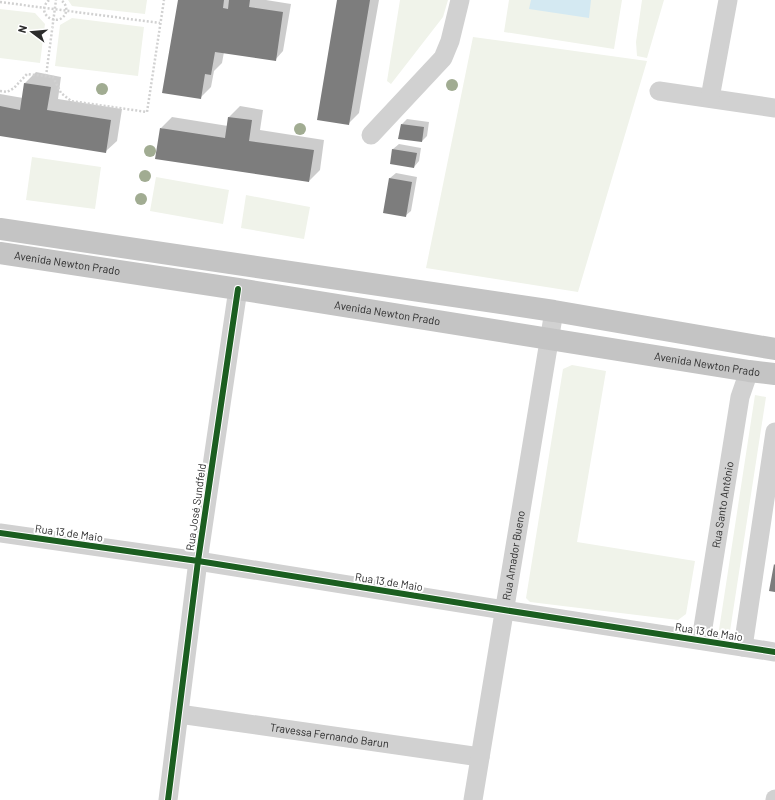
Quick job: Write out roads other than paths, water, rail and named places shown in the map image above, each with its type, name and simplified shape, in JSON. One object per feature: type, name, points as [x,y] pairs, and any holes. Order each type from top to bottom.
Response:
[{"type":"main road","points":[[0,229],[554,311],[775,350]]},
{"type":"main road","name":"Avenida Newton Prado","points":[[0,253],[775,374]]},
{"type":"main road","points":[[749,371],[775,350]]},
{"type":"street","points":[[371,135],[443,58],[450,41],[460,0]]},
{"type":"street","points":[[710,98],[728,0]]},
{"type":"street","points":[[659,91],[775,108]]},
{"type":"street","name":"Rua José Sundfeld","points":[[168,800],[198,561],[238,289]]},
{"type":"street","name":"Rua Amador Bueno","points":[[473,800],[554,311]]},
{"type":"street","name":"Rua Santo Antônio","points":[[701,640],[740,397],[749,371]]},
{"type":"street","points":[[743,647],[775,432]]},
{"type":"street","name":"Rua 13 de Maio","points":[[0,533],[198,561],[775,652]]},
{"type":"street","name":"Travessa Fernando Barun","points":[[179,714],[480,757]]},
{"type":"water","points":[[531,0],[591,0],[589,18],[529,9]]}]
